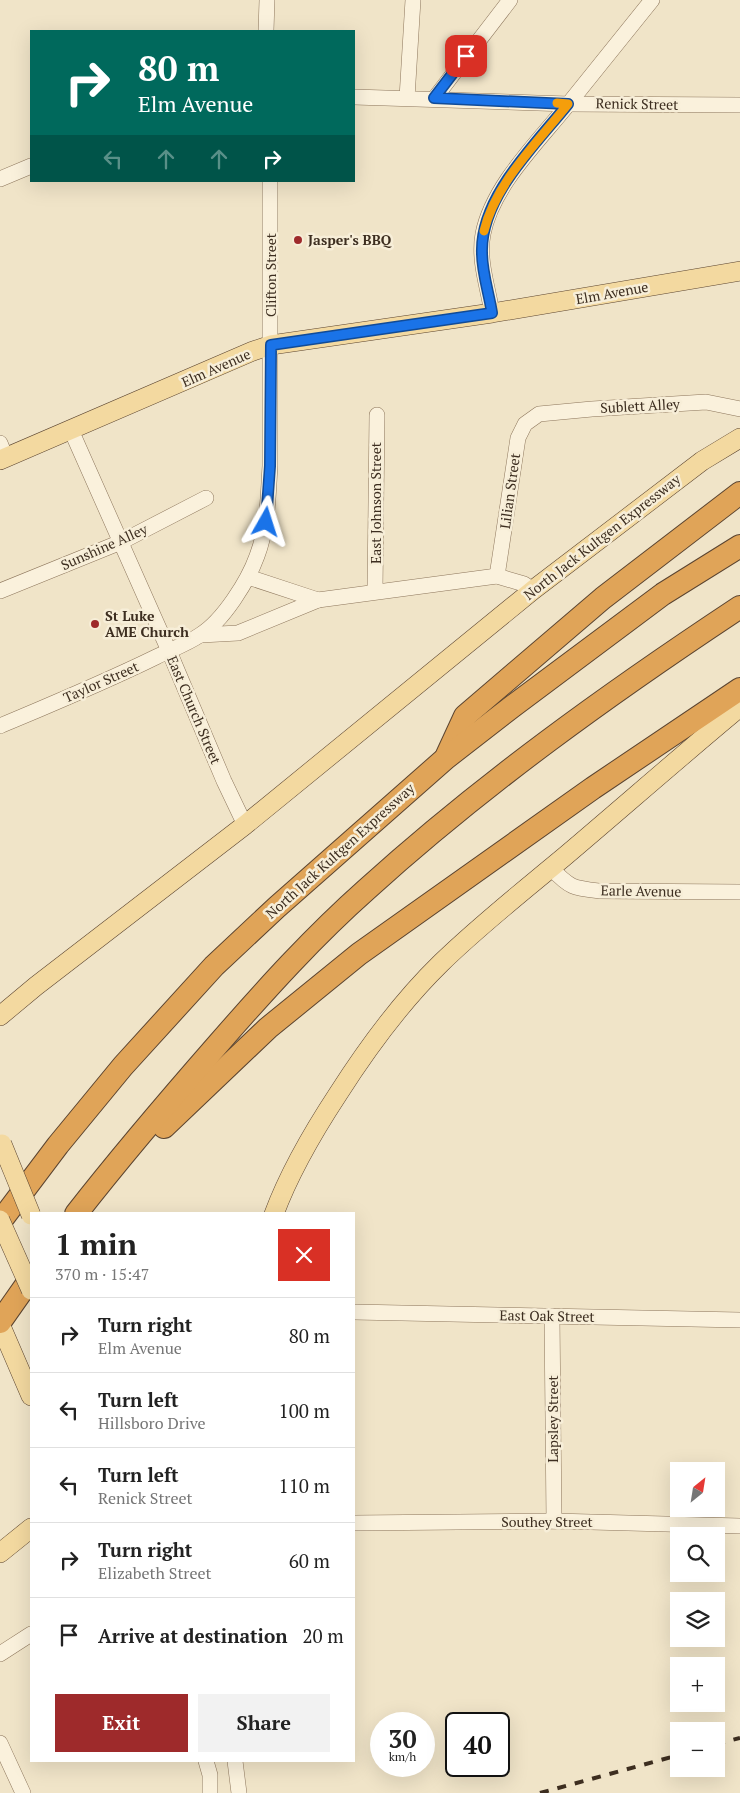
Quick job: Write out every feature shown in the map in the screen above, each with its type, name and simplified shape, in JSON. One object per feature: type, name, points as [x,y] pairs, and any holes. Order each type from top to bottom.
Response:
[{"type":"highway","points":[[446,758],[465,716],[603,598],[740,493]]},
{"type":"highway","name":"North Jack Kultgen Expressway","points":[[0,1221],[58,1145],[123,1066],[214,966],[302,884],[446,758],[556,672],[655,600],[740,546]]},
{"type":"highway","points":[[78,1212],[129,1147],[244,1014],[306,947],[365,890],[418,844],[546,742],[662,658],[740,607]]},
{"type":"highway","points":[[78,1212],[192,1098],[268,1028],[359,954],[593,788],[740,689]]},
{"type":"highway","points":[[0,1323],[30,1279]]},
{"type":"main road","name":"Elm Avenue","points":[[2,453],[71,430],[253,351],[271,345],[492,313],[740,271]]},
{"type":"main road","name":"North Jack Kultgen Expressway","points":[[0,1016],[36,986],[245,825],[533,590],[702,460],[740,438]]},
{"type":"main road","points":[[275,1212],[292,1170],[318,1124],[356,1064],[391,1017],[446,958],[489,918],[551,868],[740,707]]},
{"type":"main road","points":[[1,1142],[30,1212]]},
{"type":"main road","points":[[0,1221],[30,1288]]},
{"type":"main road","points":[[0,1323],[30,1394]]},
{"type":"main road","points":[[0,1553],[30,1529]]},
{"type":"street","points":[[266,30],[267,0]]},
{"type":"street","points":[[407,98],[413,0]]},
{"type":"street","points":[[434,98],[510,0]]},
{"type":"street","points":[[492,313],[488,285],[483,272],[482,252],[487,218],[496,200],[517,168],[652,0]]},
{"type":"street","name":"Renick Street","points":[[355,97],[434,98],[568,104],[740,105]]},
{"type":"street","points":[[0,179],[30,166]]},
{"type":"street","name":"Clifton Street","points":[[248,576],[264,533],[268,510],[271,345],[270,182]]},
{"type":"street","name":"Sublett Alley","points":[[539,414],[592,408],[706,402],[740,409]]},
{"type":"street","name":"Lilian Street","points":[[497,576],[518,438],[525,424],[539,414]]},
{"type":"street","name":"East Johnson Street","points":[[376,591],[377,415]]},
{"type":"street","name":"East Church Street","points":[[71,430],[245,825]]},
{"type":"street","name":"Sunshine Alley","points":[[0,591],[121,542],[206,498]]},
{"type":"street","name":"Taylor Street","points":[[0,726],[122,674],[201,635],[216,621],[234,599],[248,576],[318,600]]},
{"type":"street","name":"Taylor Street","points":[[201,635],[238,633],[318,600],[376,591],[497,576],[524,584],[533,590]]},
{"type":"street","name":"Earle Avenue","points":[[551,868],[566,884],[578,889],[600,892],[740,892]]},
{"type":"street","name":"East Oak Street","points":[[355,1312],[740,1320]]},
{"type":"street","name":"Lapsley Street","points":[[552,1316],[554,1521]]},
{"type":"street","name":"Southey Street","points":[[355,1523],[554,1521],[740,1526]]},
{"type":"street","points":[[0,1654],[30,1635]]},
{"type":"street","points":[[0,1743],[23,1793]]},
{"type":"street","points":[[206,1762],[210,1775],[210,1793]]},
{"type":"street","points":[[235,1762],[239,1793]]},
{"type":"railway","points":[[725,1742],[740,1738]]},
{"type":"railway","points":[[540,1793],[670,1757]]},
{"type":"slow traffic","points":[[484,231],[487,218],[496,200],[517,168],[568,104],[557,103]]},
{"type":"place","name":"Jasper's BBQ","points":[[298,240]]},
{"type":"place","name":"St Luke AME Church","points":[[95,624]]},
{"type":"route","points":[[266,522],[270,466],[271,345],[492,313],[488,285],[483,272],[483,235],[487,218],[496,200],[517,168],[568,104],[434,98],[466,56]]}]
